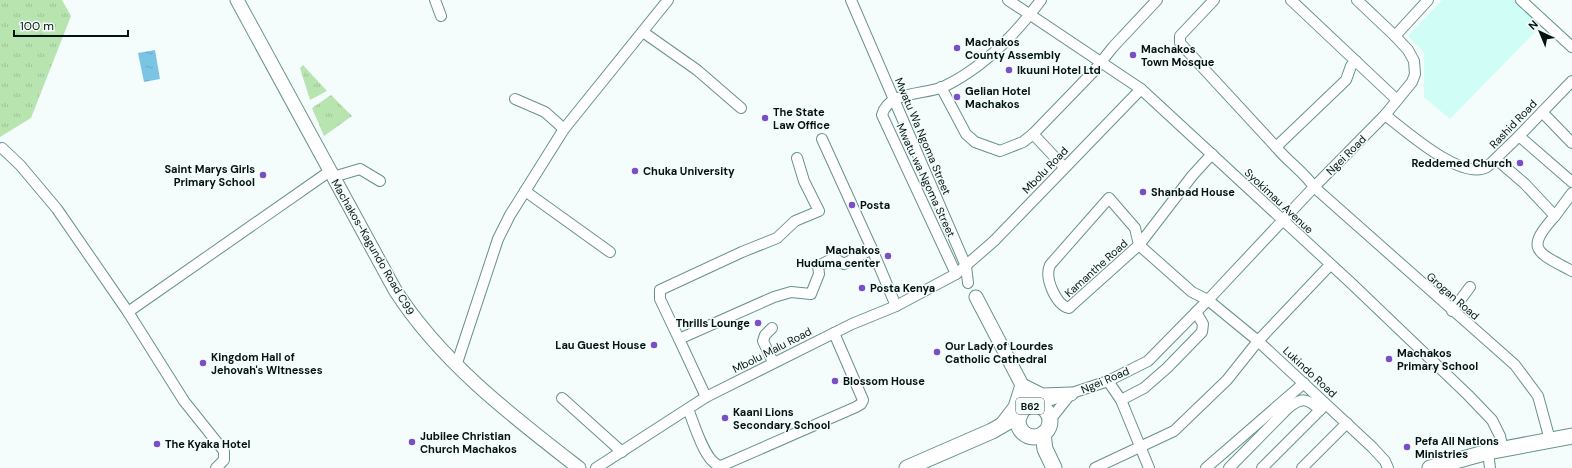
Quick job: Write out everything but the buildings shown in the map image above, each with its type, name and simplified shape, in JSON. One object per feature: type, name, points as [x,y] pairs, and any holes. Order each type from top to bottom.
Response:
[{"type":"highway","name":"B62","points":[[1029,409],[1019,424],[1020,428],[1038,432]]},
{"type":"highway","name":"B62","points":[[907,468],[996,428],[1029,409],[1046,411],[1038,432],[1054,468]]},
{"type":"highway","name":"B62","points":[[996,428],[1038,432]]},
{"type":"highway","points":[[1430,468],[1488,452],[1572,436]]},
{"type":"main road","name":"Machakos-Kagundo Road C99","points":[[237,0],[407,308],[420,326],[506,411],[579,468]]},
{"type":"main road","points":[[976,297],[1022,385],[1029,409]]},
{"type":"main road","points":[[1022,385],[1042,395],[1071,394]]},
{"type":"main road","points":[[996,428],[1015,407],[1022,385]]},
{"type":"street","points":[[435,0],[441,16]]},
{"type":"street","points":[[457,363],[498,240],[525,191],[564,129],[668,0]]},
{"type":"street","name":"Mwatu Wa Ngoma Street","points":[[851,0],[966,266],[968,283]]},
{"type":"street","name":"Syokimau Avenue","points":[[1008,0],[1141,89],[1405,334],[1492,420],[1500,436],[1503,450]]},
{"type":"street","points":[[895,99],[941,87],[987,59],[1030,15],[1041,0]]},
{"type":"street","points":[[941,87],[961,126],[966,134],[975,142],[1000,151],[1023,142],[1033,134],[1093,72],[1101,61],[1157,0]]},
{"type":"street","name":"Grogan Road","points":[[1214,0],[1180,36],[1180,43],[1284,157],[1308,179],[1314,187],[1452,311],[1515,365],[1532,385],[1538,396],[1550,440]]},
{"type":"street","points":[[1291,0],[1397,100]]},
{"type":"street","points":[[1357,0],[1395,36],[1422,2]]},
{"type":"street","points":[[1521,0],[1572,47]]},
{"type":"street","points":[[643,32],[697,70],[741,108]]},
{"type":"street","name":"Ngei Road","points":[[1029,409],[1108,381],[1148,361],[1208,300],[1314,187],[1385,115],[1412,82],[1415,66],[1414,61],[1408,50],[1395,36]]},
{"type":"street","points":[[1276,148],[1346,80],[1351,66],[1356,61]]},
{"type":"street","name":"Rashid Road","points":[[1385,115],[1444,158],[1461,166],[1474,170],[1482,170],[1519,136],[1572,81]]},
{"type":"street","name":"Mbolu Road","points":[[966,266],[994,241],[1141,89]]},
{"type":"street","points":[[514,99],[545,112],[564,129]]},
{"type":"street","name":"Mwatu wa Ngoma Street","points":[[895,99],[887,103],[882,114],[956,274]]},
{"type":"street","points":[[1542,112],[1572,143]]},
{"type":"street","points":[[1033,134],[1064,167]]},
{"type":"street","points":[[1519,136],[1572,182]]},
{"type":"street","points":[[822,139],[896,306]]},
{"type":"street","points":[[2,148],[20,165],[57,209],[128,312],[184,401],[224,451],[224,460],[216,468]]},
{"type":"street","name":"Kamanthe Road","points":[[1139,245],[1135,228],[1109,198],[1050,265],[1048,274],[1053,290],[1063,305],[1069,308],[1139,245],[1192,176],[1212,154]]},
{"type":"street","points":[[706,397],[660,299],[660,290],[742,252],[777,238],[795,221],[819,211],[804,180],[797,158]]},
{"type":"street","points":[[1496,158],[1525,184],[1555,216]]},
{"type":"street","points":[[128,312],[332,174],[360,169],[380,181]]},
{"type":"street","points":[[525,191],[610,252]]},
{"type":"street","points":[[1572,193],[1537,240],[1537,246],[1543,254],[1572,270]]},
{"type":"street","points":[[1139,245],[1192,292],[1208,300]]},
{"type":"street","points":[[679,339],[774,296],[791,292],[811,294],[819,274],[818,266],[834,258],[844,264],[872,250]]},
{"type":"street","points":[[1096,468],[1174,431],[1196,412],[1227,380],[1258,341],[1330,265]]},
{"type":"street","name":"Mbolu Malu Road","points":[[596,468],[706,397],[773,362],[896,306],[956,274],[966,266]]},
{"type":"street","points":[[956,274],[968,283],[976,297]]},
{"type":"street","points":[[1452,311],[1470,287]]},
{"type":"street","name":"Lukindo Road","points":[[1208,300],[1258,341],[1304,384],[1323,407],[1347,423],[1385,461],[1388,468]]},
{"type":"street","points":[[1121,400],[1144,388],[1167,368],[1202,332],[1203,324],[1196,312]]},
{"type":"street","points":[[772,328],[763,340],[773,362]]},
{"type":"street","points":[[688,409],[710,459],[713,463],[721,466],[856,407],[861,404],[862,400],[834,333]]},
{"type":"street","points":[[1108,381],[1121,400],[1149,468]]},
{"type":"street","points":[[1206,468],[1304,384]]},
{"type":"street","name":"Ngei Road","points":[[1038,432],[1071,394]]},
{"type":"street","points":[[562,398],[622,452]]},
{"type":"street","points":[[1229,468],[1288,408],[1298,400],[1305,400],[1323,407],[1262,468]]},
{"type":"street","points":[[1302,468],[1347,423]]},
{"type":"street","points":[[1488,452],[1490,468]]},
{"type":"shaded area","points":[[1442,0],[1515,0],[1542,25],[1450,119],[1424,97],[1424,53],[1408,36]]},
{"type":"green space","points":[[0,0],[62,0],[71,16],[31,118],[0,137]]},
{"type":"green space","points":[[303,65],[327,91],[310,100],[300,68]]},
{"type":"green space","points":[[331,95],[352,116],[324,136],[312,108]]},
{"type":"water","points":[[155,50],[160,79],[144,82],[138,53]]},
{"type":"place","name":"Machakos County Assembly","points":[[957,48]]},
{"type":"place","name":"Machakos Town Mosque","points":[[1133,55]]},
{"type":"place","name":"Ikuuni Hotel Ltd","points":[[1009,70]]},
{"type":"place","name":"Gelian Hotel Machakos","points":[[957,97]]},
{"type":"place","name":"The State Law Office","points":[[765,118]]},
{"type":"place","name":"Reddemed Church","points":[[1520,163]]},
{"type":"place","name":"Chuka University","points":[[635,171]]},
{"type":"place","name":"Saint Marys Girls Primary School","points":[[263,175]]},
{"type":"place","name":"Shanbad House","points":[[1143,192]]},
{"type":"place","name":"Posta","points":[[852,205]]},
{"type":"place","name":"Machakos Huduma center","points":[[888,256]]},
{"type":"place","name":"Posta Kenya","points":[[862,288]]},
{"type":"place","name":"Thrills Lounge","points":[[758,323]]},
{"type":"place","name":"Lau Guest House","points":[[654,345]]},
{"type":"place","name":"Our Lady of Lourdes Catholic Cathedral","points":[[937,352]]},
{"type":"place","name":"Machakos Primary School","points":[[1389,359]]},
{"type":"place","name":"Kingdom Hall of Jehovah's WItnesses","points":[[203,363]]},
{"type":"place","name":"Blossom House","points":[[835,381]]},
{"type":"place","name":"Kaani Lions Secondary School","points":[[725,418]]},
{"type":"place","name":"Jubilee Christian Church Machakos","points":[[412,442]]},
{"type":"place","name":"The Kyaka Hotel","points":[[157,444]]},
{"type":"place","name":"Pefa All Nations Ministries","points":[[1407,447]]}]
